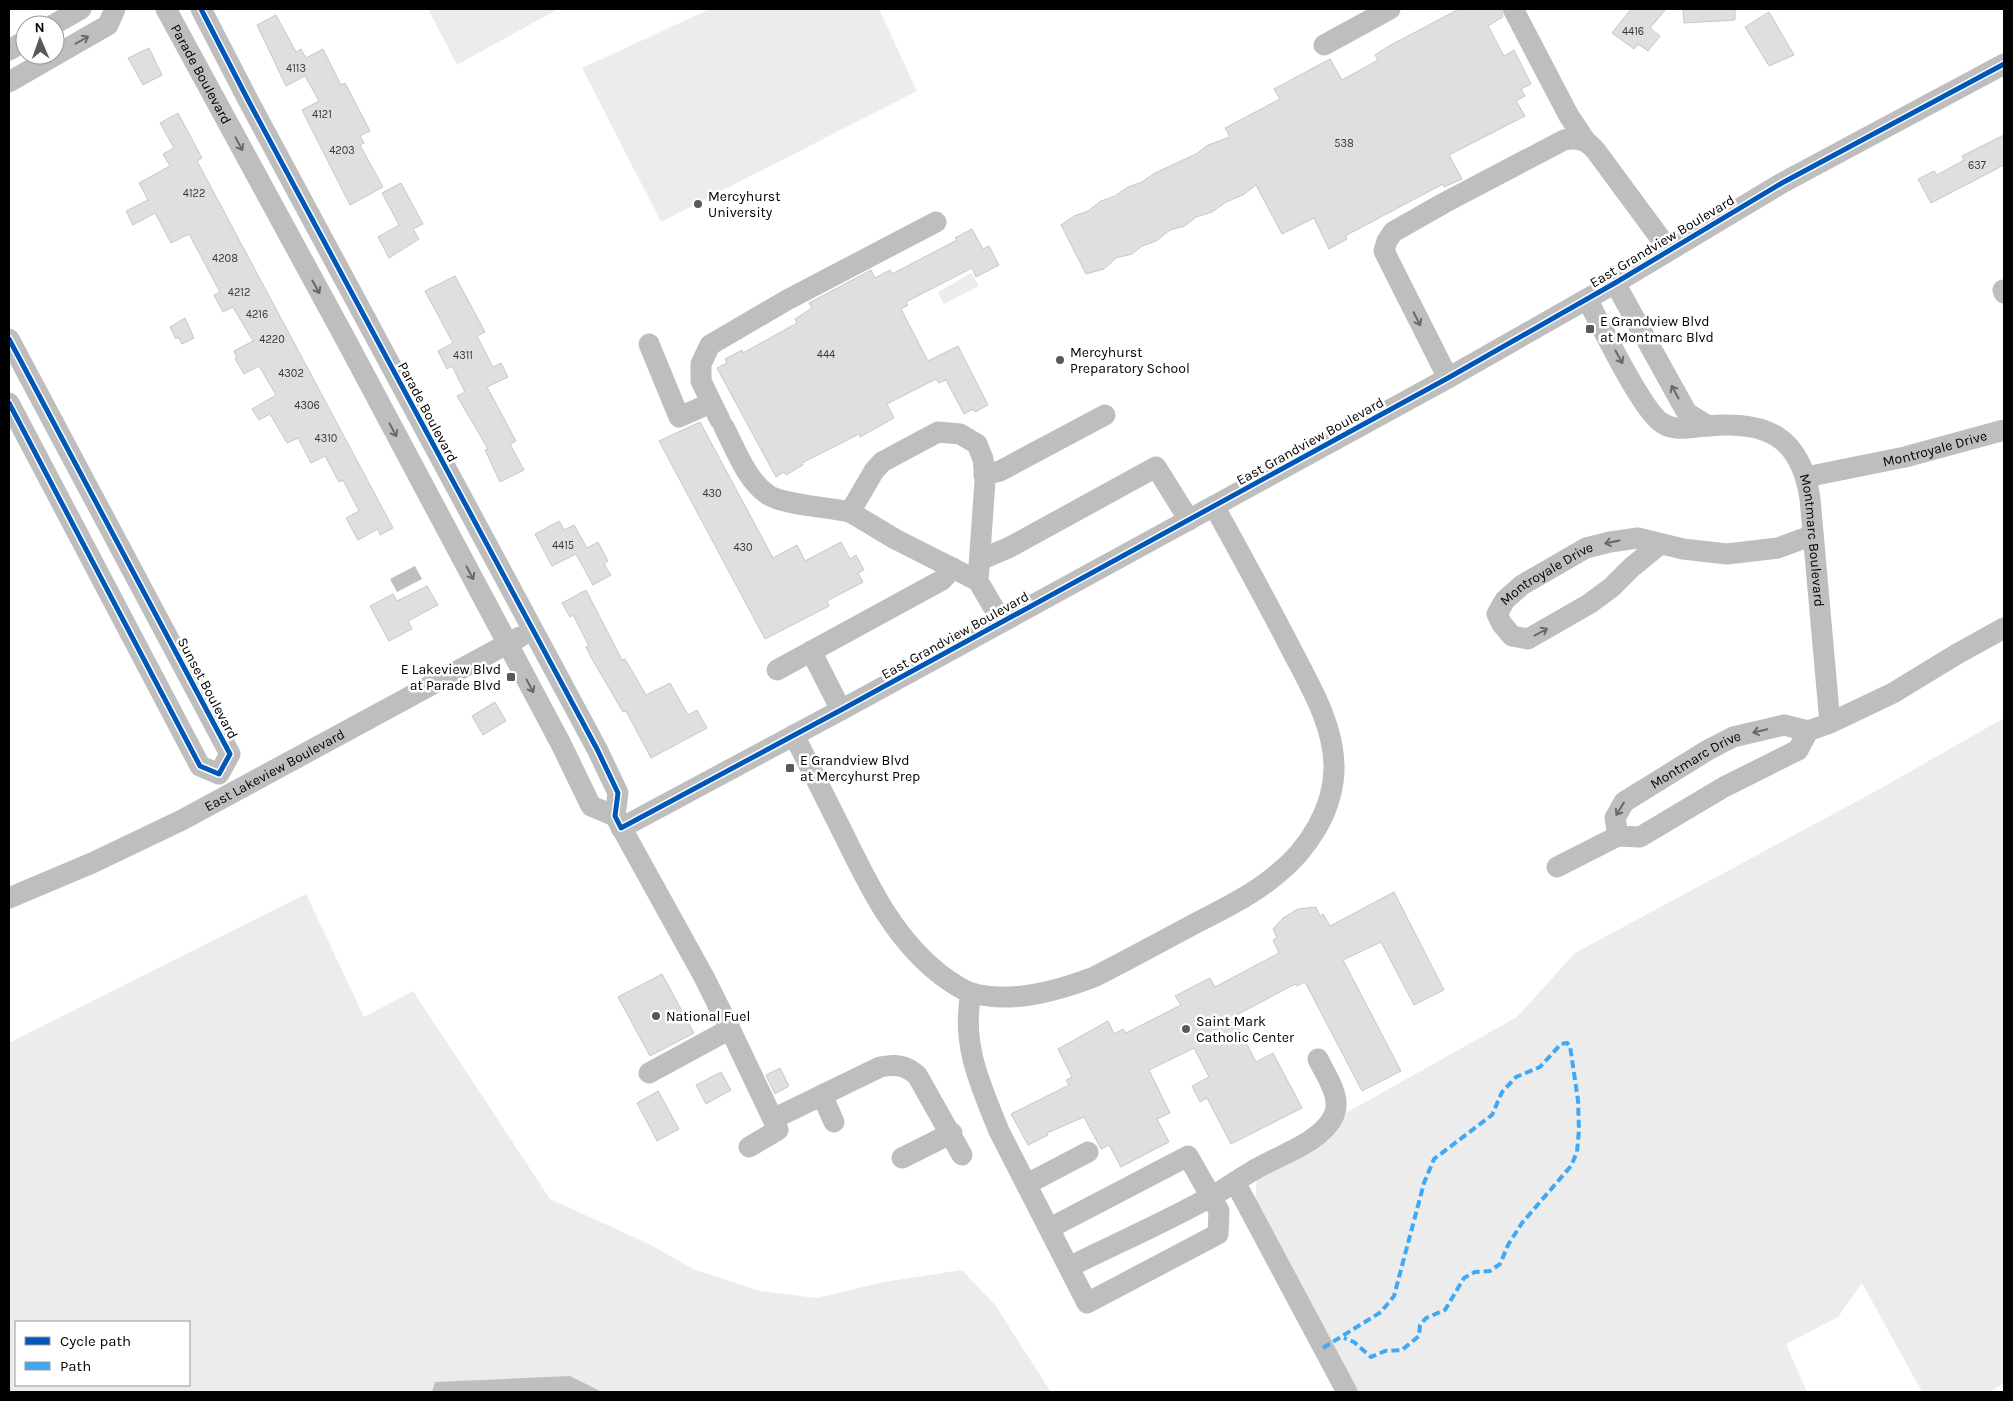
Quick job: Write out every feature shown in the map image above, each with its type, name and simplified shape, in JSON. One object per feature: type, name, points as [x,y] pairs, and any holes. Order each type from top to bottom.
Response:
[{"type":"street","points":[[65,18],[81,9]]},
{"type":"street","points":[[9,82],[108,25],[115,9]]},
{"type":"street","name":"Parade Boulevard","points":[[166,9],[346,340],[507,643],[591,806],[618,822]]},
{"type":"street","name":"Parade Boulevard","points":[[201,9],[618,793],[618,822]]},
{"type":"street","points":[[1324,45],[1390,9]]},
{"type":"street","points":[[1513,9],[1585,140],[1608,167],[1669,250]]},
{"type":"street","name":"East Grandview Boulevard","points":[[618,822],[794,735],[1189,520],[1448,378],[1615,283],[1782,183],[2004,64]]},
{"type":"street","points":[[1448,378],[1394,275],[1384,251],[1386,241],[1393,232],[1444,203],[1564,140],[1585,140]]},
{"type":"street","points":[[936,222],[787,300],[710,345],[701,364],[701,381],[749,476],[768,495],[782,501],[850,512],[895,539],[978,581],[1002,622]]},
{"type":"street","points":[[1615,283],[1687,413],[1708,426]]},
{"type":"street","name":"Montmarc Boulevard","points":[[1587,299],[1651,414],[1661,423],[1670,427],[1739,426],[1762,430],[1774,434],[1797,455],[1806,477],[1830,723]]},
{"type":"street","name":"Sunset Boulevard","points":[[9,339],[230,754],[219,774]]},
{"type":"street","points":[[649,344],[679,417],[718,417]]},
{"type":"street","points":[[9,403],[200,766],[219,774],[228,795]]},
{"type":"street","points":[[984,475],[1000,471],[1105,415]]},
{"type":"street","name":"Montroyale Drive","points":[[1806,477],[1905,457],[2004,430]]},
{"type":"street","points":[[850,512],[874,471],[882,462],[938,432],[960,434],[977,444],[983,459],[984,475],[978,581]]},
{"type":"street","points":[[980,560],[1010,546],[1156,467],[1189,520]]},
{"type":"street","points":[[794,735],[872,890],[893,926],[933,969],[971,993],[990,996],[1030,996],[1069,986],[1094,977],[1246,897],[1296,858],[1311,838],[1321,820],[1330,794],[1334,767],[1333,745],[1326,723],[1296,659],[1214,506]]},
{"type":"street","name":"Montroyale Drive","points":[[1660,545],[1632,567],[1612,587],[1589,604],[1540,634],[1528,639],[1512,636],[1502,624],[1497,614],[1505,600],[1522,585],[1586,548],[1638,538],[1660,545],[1727,554],[1778,548],[1813,535]]},
{"type":"street","points":[[777,670],[942,580],[953,568]]},
{"type":"street","points":[[1557,867],[1618,836],[1640,837],[1724,787],[1798,750],[1808,731],[1830,723],[1893,693],[2004,628]]},
{"type":"street","name":"East Lakeview Boulevard","points":[[9,898],[129,846],[228,795],[533,630]]},
{"type":"street","points":[[810,651],[841,710]]},
{"type":"street","name":"Montmarc Drive","points":[[1618,836],[1615,818],[1624,802],[1708,750],[1734,737],[1784,725],[1808,731]]},
{"type":"street","points":[[618,822],[704,978],[778,1130],[749,1147]]},
{"type":"street","points":[[971,993],[967,1024],[976,1070],[999,1131],[1087,1303],[1218,1234],[1218,1211],[1188,1156],[1050,1228]]},
{"type":"street","points":[[658,1062],[730,1029]]},
{"type":"street","points":[[1069,1267],[1211,1197],[1254,1170],[1312,1139],[1326,1128],[1334,1116],[1337,1105],[1334,1092],[1318,1059]]},
{"type":"street","points":[[773,1120],[880,1067],[896,1064],[908,1067],[917,1075],[952,1133],[962,1154]]},
{"type":"street","points":[[822,1095],[834,1122]]},
{"type":"street","points":[[902,1158],[952,1133]]},
{"type":"street","points":[[1027,1184],[1088,1152]]},
{"type":"street","points":[[1236,1182],[1347,1392]]},
{"type":"shaded area","points":[[428,9],[558,9],[457,65]]},
{"type":"shaded area","points":[[710,9],[879,9],[917,91],[661,222],[582,68]]},
{"type":"shaded area","points":[[971,273],[979,286],[944,304],[938,292]]},
{"type":"shaded area","points":[[415,566],[422,579],[397,592],[390,579]]},
{"type":"shaded area","points":[[2004,718],[2004,1384],[1989,1392],[1922,1392],[1862,1283],[1838,1317],[1786,1344],[1807,1392],[1356,1392],[1255,1201],[1257,1176],[1338,1128],[1346,1113],[1517,1017],[1575,953],[1876,791]]},
{"type":"shaded area","points":[[306,894],[364,1017],[413,991],[550,1199],[649,1244],[693,1269],[760,1291],[817,1298],[884,1282],[962,1270],[995,1305],[1051,1392],[9,1392],[9,1043]]},
{"type":"shaded area","points":[[570,1376],[602,1392],[432,1392],[435,1382]]},
{"type":"building","points":[[1459,9],[1501,9],[1503,17],[1488,26],[1504,56],[1514,50],[1531,84],[1521,89],[1525,96],[1516,101],[1525,116],[1449,155],[1462,179],[1444,187],[1443,184],[1345,236],[1347,239],[1329,249],[1314,218],[1282,234],[1256,185],[1243,195],[1226,202],[1212,212],[1196,217],[1185,226],[1170,230],[1156,241],[1142,246],[1132,254],[1116,258],[1104,269],[1086,274],[1061,225],[1074,216],[1088,211],[1101,201],[1115,196],[1155,173],[1196,154],[1208,145],[1230,137],[1225,128],[1280,99],[1274,89],[1330,59],[1342,80],[1378,60],[1375,55],[1389,46]]},
{"type":"building","points":[[1631,9],[1666,9],[1650,28],[1660,36],[1648,51],[1638,44],[1634,49],[1612,33]]},
{"type":"building","points":[[1683,9],[1735,9],[1735,20],[1684,23]]},
{"type":"building","points":[[1769,12],[1794,55],[1769,66],[1745,27]]},
{"type":"building","points":[[276,15],[296,52],[301,49],[306,58],[323,49],[341,85],[345,83],[370,131],[360,136],[364,143],[360,145],[383,187],[350,205],[302,110],[319,101],[305,76],[286,86],[257,25]]},
{"type":"building","points":[[149,48],[162,75],[143,85],[128,58]]},
{"type":"building","points":[[178,113],[202,158],[197,161],[393,528],[380,535],[378,529],[358,540],[346,518],[359,511],[343,480],[339,482],[325,456],[311,463],[298,438],[287,443],[270,414],[259,420],[252,409],[276,395],[259,366],[244,374],[235,359],[237,358],[234,351],[253,341],[233,307],[223,312],[214,295],[220,292],[189,234],[171,243],[155,213],[133,225],[126,211],[148,200],[139,183],[170,166],[163,154],[174,148],[160,123]]},
{"type":"building","points":[[2004,135],[2004,165],[1931,203],[1918,179],[1934,171],[1937,175],[1964,160],[1962,156]]},
{"type":"building","points":[[401,183],[423,224],[413,229],[419,239],[389,258],[378,237],[399,225],[382,193]]},
{"type":"building","points":[[972,229],[983,249],[989,246],[999,265],[976,277],[972,268],[906,302],[908,305],[901,309],[928,361],[958,346],[988,405],[975,412],[973,409],[964,414],[946,380],[939,383],[936,379],[887,404],[894,418],[860,437],[859,434],[802,463],[803,465],[786,475],[784,472],[776,477],[717,368],[727,363],[725,359],[742,350],[743,353],[797,323],[795,319],[812,308],[809,303],[871,270],[875,278],[890,270],[892,274],[957,240],[955,238]]},
{"type":"building","points":[[455,276],[485,332],[477,336],[493,367],[501,363],[508,377],[487,387],[516,441],[510,444],[524,470],[500,482],[485,450],[488,449],[457,396],[465,392],[452,366],[447,369],[438,351],[453,343],[425,291]]},
{"type":"building","points":[[185,318],[194,338],[182,344],[178,337],[176,339],[170,327]]},
{"type":"building","points":[[700,422],[773,558],[797,545],[805,561],[841,542],[850,559],[856,555],[864,570],[858,573],[863,582],[827,601],[829,606],[765,639],[659,441]]},
{"type":"building","points":[[559,521],[564,530],[574,525],[587,548],[598,542],[608,561],[604,564],[611,575],[593,585],[576,554],[552,566],[535,534]]},
{"type":"building","points":[[427,586],[438,605],[408,621],[412,629],[389,641],[370,606],[393,594],[397,601]]},
{"type":"building","points":[[586,590],[622,660],[625,659],[646,695],[670,683],[688,715],[697,710],[707,728],[651,758],[626,711],[623,712],[592,659],[586,647],[589,646],[573,615],[570,617],[562,603]]},
{"type":"building","points":[[495,702],[506,721],[483,735],[472,716]]},
{"type":"building","name":"Saint Mark Catholic Center","points":[[1394,892],[1444,990],[1414,1005],[1381,942],[1343,960],[1401,1071],[1362,1091],[1305,982],[1297,986],[1295,984],[1233,1017],[1256,1062],[1273,1053],[1302,1108],[1231,1144],[1207,1098],[1200,1102],[1192,1086],[1209,1077],[1194,1048],[1149,1070],[1170,1113],[1157,1119],[1169,1142],[1121,1167],[1109,1145],[1101,1149],[1084,1117],[1047,1133],[1048,1135],[1028,1145],[1011,1114],[1069,1085],[1066,1080],[1072,1077],[1058,1049],[1108,1021],[1114,1034],[1123,1029],[1126,1033],[1181,1005],[1175,996],[1210,978],[1215,987],[1279,953],[1273,940],[1277,938],[1273,929],[1283,918],[1298,909],[1316,907],[1320,916],[1323,914],[1330,926]]},
{"type":"building","name":"National Fuel","points":[[662,974],[694,1033],[650,1056],[618,997]]},
{"type":"building","points":[[780,1068],[789,1086],[775,1094],[766,1075]]},
{"type":"building","points":[[721,1072],[731,1090],[706,1104],[696,1085]]},
{"type":"building","points":[[658,1091],[679,1129],[657,1141],[637,1103]]},
{"type":"marked path","points":[[1323,1348],[1381,1312],[1394,1296],[1424,1183],[1434,1159],[1492,1115],[1502,1092],[1516,1077],[1540,1067],[1561,1044],[1567,1043],[1570,1046],[1578,1100],[1579,1130],[1577,1152],[1571,1166],[1522,1223],[1508,1245],[1500,1264],[1490,1271],[1475,1272],[1464,1278],[1445,1310],[1426,1318],[1420,1325],[1419,1336],[1402,1350],[1385,1351],[1371,1357],[1354,1342],[1344,1338]]},
{"type":"cycle path","points":[[201,9],[597,749],[618,793],[615,816],[621,828],[841,710],[1448,378],[1615,283],[1782,183],[2004,64]]},
{"type":"cycle path","points":[[9,339],[230,754],[219,774],[200,766],[9,403]]},
{"type":"place","name":"Mercyhurst University","points":[[698,204]]},
{"type":"place","name":"E Grandview Blvd at Montmarc Blvd","points":[[1590,329]]},
{"type":"place","name":"Mercyhurst Preparatory School","points":[[1060,360]]},
{"type":"place","name":"E Lakeview Blvd at Parade Blvd","points":[[511,677]]},
{"type":"place","name":"E Grandview Blvd at Mercyhurst Prep","points":[[790,768]]},
{"type":"place","name":"National Fuel","points":[[656,1016]]},
{"type":"place","name":"Saint Mark Catholic Center","points":[[1186,1029]]}]
